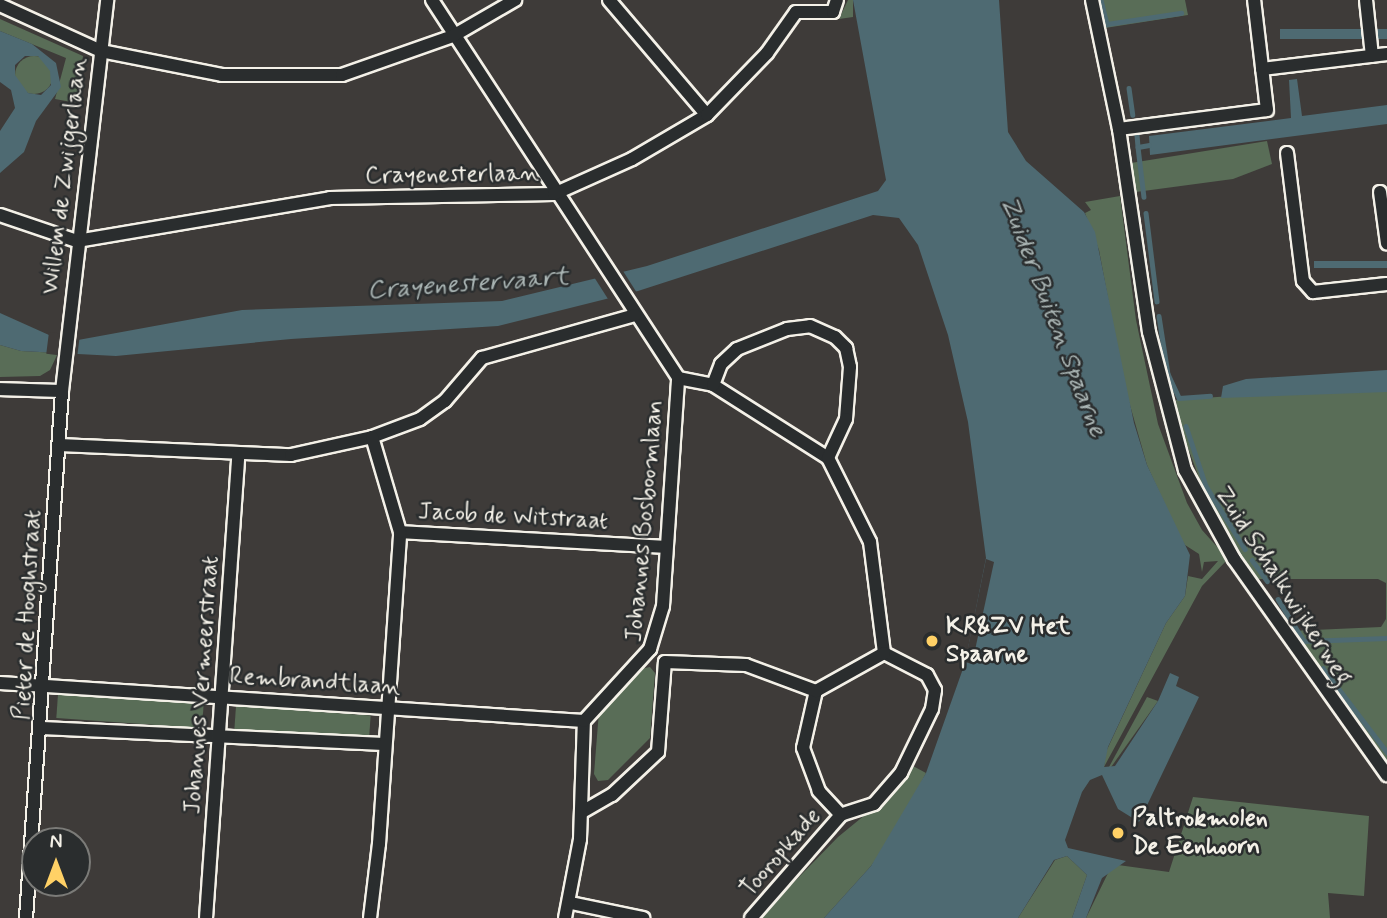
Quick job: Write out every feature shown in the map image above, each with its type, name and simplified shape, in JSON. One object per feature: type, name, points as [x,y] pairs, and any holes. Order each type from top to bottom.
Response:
[{"type":"street","name":"Willem de Zwijgerlaan","points":[[66,356],[107,0]]},
{"type":"street","points":[[432,0],[554,194],[678,379],[713,384],[828,458],[870,542],[884,653]]},
{"type":"street","points":[[0,5],[101,51],[222,75],[342,75],[453,36],[515,0]]},
{"type":"street","points":[[609,0],[707,115]]},
{"type":"street","name":"Crayenesterlaan","points":[[0,215],[78,241],[330,198],[554,194],[632,159],[707,115],[767,53],[803,0]]},
{"type":"street","points":[[796,12],[832,12],[837,0]]},
{"type":"street","name":"Zuid Schalkwijkerweg","points":[[1092,0],[1119,129],[1161,385],[1185,470],[1203,508],[1302,659],[1387,775]]},
{"type":"street","points":[[1119,129],[1266,110],[1254,0]]},
{"type":"street","points":[[1366,0],[1372,52]]},
{"type":"street","points":[[1262,69],[1372,52],[1387,54]]},
{"type":"street","points":[[1287,153],[1303,281],[1313,292],[1387,284]]},
{"type":"street","points":[[1380,192],[1387,244]]},
{"type":"street","points":[[59,445],[238,455],[290,455],[372,437],[420,419],[437,407],[482,358],[635,314]]},
{"type":"street","points":[[713,384],[721,364],[737,349],[787,328],[810,326],[835,337],[846,348],[850,368],[846,419],[828,458]]},
{"type":"street","name":"Pieter de Hooghstraat","points":[[26,918],[42,728],[66,356]]},
{"type":"street","name":"Johannes Bosboomlaan","points":[[665,662],[650,649],[663,606],[678,379]]},
{"type":"street","points":[[0,389],[62,391]]},
{"type":"street","points":[[370,918],[384,744],[390,708],[400,532],[372,437]]},
{"type":"street","name":"Johannes Vermeerstraat","points":[[206,918],[224,696],[238,455]]},
{"type":"street","name":"Jacob de Witstraat","points":[[400,532],[666,547]]},
{"type":"street","points":[[565,918],[571,902],[580,839],[584,721],[650,649]]},
{"type":"street","points":[[884,653],[927,675],[935,690],[932,709],[901,773],[874,804],[841,815],[819,791],[803,748],[816,691],[884,653]]},
{"type":"street","points":[[582,812],[612,795],[657,752],[665,662],[746,665],[816,691]]},
{"type":"street","name":"Rembrandtlaan","points":[[0,683],[584,721]]},
{"type":"street","points":[[42,728],[384,744]]},
{"type":"street","name":"Tooropkade","points":[[751,918],[841,815]]},
{"type":"street","points":[[571,902],[643,918]]},
{"type":"green space","points":[[848,0],[853,0],[853,17],[839,19]]},
{"type":"green space","points":[[1097,0],[1185,0],[1188,15],[1105,28]]},
{"type":"green space","points":[[0,19],[83,56],[77,103],[55,99],[66,58],[0,31]]},
{"type":"green space","points":[[34,56],[47,62],[53,75],[47,88],[34,94],[21,88],[15,75],[21,62]]},
{"type":"green space","points":[[1267,141],[1272,164],[1233,179],[1136,192],[1131,163]]},
{"type":"green space","points":[[1120,196],[1136,320],[1158,424],[1187,503],[1202,530],[1228,559],[1202,586],[1104,767],[1105,754],[1166,623],[1185,596],[1188,576],[1202,579],[1218,561],[1204,562],[1202,572],[1199,554],[1185,545],[1177,531],[1147,465],[1124,384],[1099,250],[1085,213],[1091,210],[1085,202]]},
{"type":"green space","points":[[0,345],[21,351],[58,353],[50,370],[40,376],[0,377]]},
{"type":"green space","points":[[1298,391],[1387,391],[1387,765],[1291,631],[1381,627],[1386,619],[1386,583],[1378,579],[1256,579],[1208,502],[1178,421],[1176,400]]},
{"type":"green space","points":[[650,667],[655,673],[650,738],[608,780],[598,781],[594,774],[599,711],[640,669]]},
{"type":"green space","points":[[58,694],[204,704],[202,728],[56,718]]},
{"type":"green space","points":[[1147,697],[1158,701],[1109,770],[1109,767]]},
{"type":"green space","points":[[236,706],[371,715],[369,739],[234,730]]},
{"type":"green space","points":[[913,766],[926,773],[895,833],[871,866],[824,918],[759,918],[838,837],[882,801]]},
{"type":"green space","points":[[1193,797],[1369,816],[1364,896],[1328,893],[1330,918],[1086,918],[1110,869],[1118,865],[1169,872]]},
{"type":"green space","points":[[1067,856],[1087,875],[1072,918],[1018,918],[1055,860]]},
{"type":"water","name":"Zuider Buiten Spaarne","points":[[853,0],[999,0],[1008,132],[1026,161],[1084,212],[1095,232],[1134,423],[1147,465],[1190,555],[1185,596],[1166,623],[1108,747],[1104,767],[1115,766],[1158,701],[1170,673],[1179,677],[1176,686],[1199,697],[1139,822],[1118,809],[1102,775],[1090,780],[1082,792],[1065,840],[1068,848],[1126,861],[1102,878],[1086,918],[1072,918],[1087,875],[1067,856],[1054,860],[1018,918],[824,918],[871,866],[926,773],[965,663],[986,558],[968,422],[948,335],[918,245],[899,218],[873,215],[638,291],[498,326],[291,339],[116,356],[21,351],[0,345],[0,313],[49,335],[78,340],[242,310],[502,301],[647,266],[878,191],[886,180]]},
{"type":"water","points":[[1280,29],[1387,29],[1387,39],[1280,39]]},
{"type":"water","points":[[0,31],[32,44],[56,63],[61,87],[36,121],[24,152],[0,173],[0,131],[15,108],[11,90],[0,82]],"holes":[[[25,56],[38,56],[50,71],[51,85],[41,95],[28,93],[15,75],[15,65]]]},
{"type":"water","points":[[1297,79],[1302,116],[1387,105],[1387,124],[1150,155],[1149,136],[1291,118],[1289,80]]},
{"type":"water","points":[[1314,261],[1387,261],[1387,268],[1314,268]]},
{"type":"water","points":[[1387,370],[1387,392],[1221,398],[1223,386],[1246,379]]},
{"type":"pier","points":[[623,271],[637,293],[608,299],[594,277]]},
{"type":"pier","points":[[49,332],[80,336],[77,358],[46,354]]},
{"type":"pier","points":[[986,559],[994,562],[972,664],[965,662]]},
{"type":"waterway","points":[[1101,0],[1107,24],[1181,13]]},
{"type":"waterway","points":[[1129,88],[1133,115]]},
{"type":"waterway","points":[[1137,135],[1138,147],[1149,145]]},
{"type":"waterway","points":[[1138,147],[1144,197]]},
{"type":"waterway","points":[[1146,213],[1157,301]]},
{"type":"waterway","points":[[1159,316],[1168,374],[1179,398],[1210,396]]},
{"type":"waterway","points":[[1186,426],[1206,486],[1245,549]]},
{"type":"waterway","points":[[1252,560],[1267,581]]},
{"type":"waterway","points":[[1278,599],[1304,641],[1387,638]]},
{"type":"waterway","points":[[1323,668],[1387,752]]},
{"type":"place","name":"KR&ZV Het Spaarne","points":[[932,641]]},
{"type":"place","name":"Paltrokmolen De Eenhoorn","points":[[1118,833]]},
{"type":"water label","name":"Crayenestervaart","points":[[468,285]]}]
